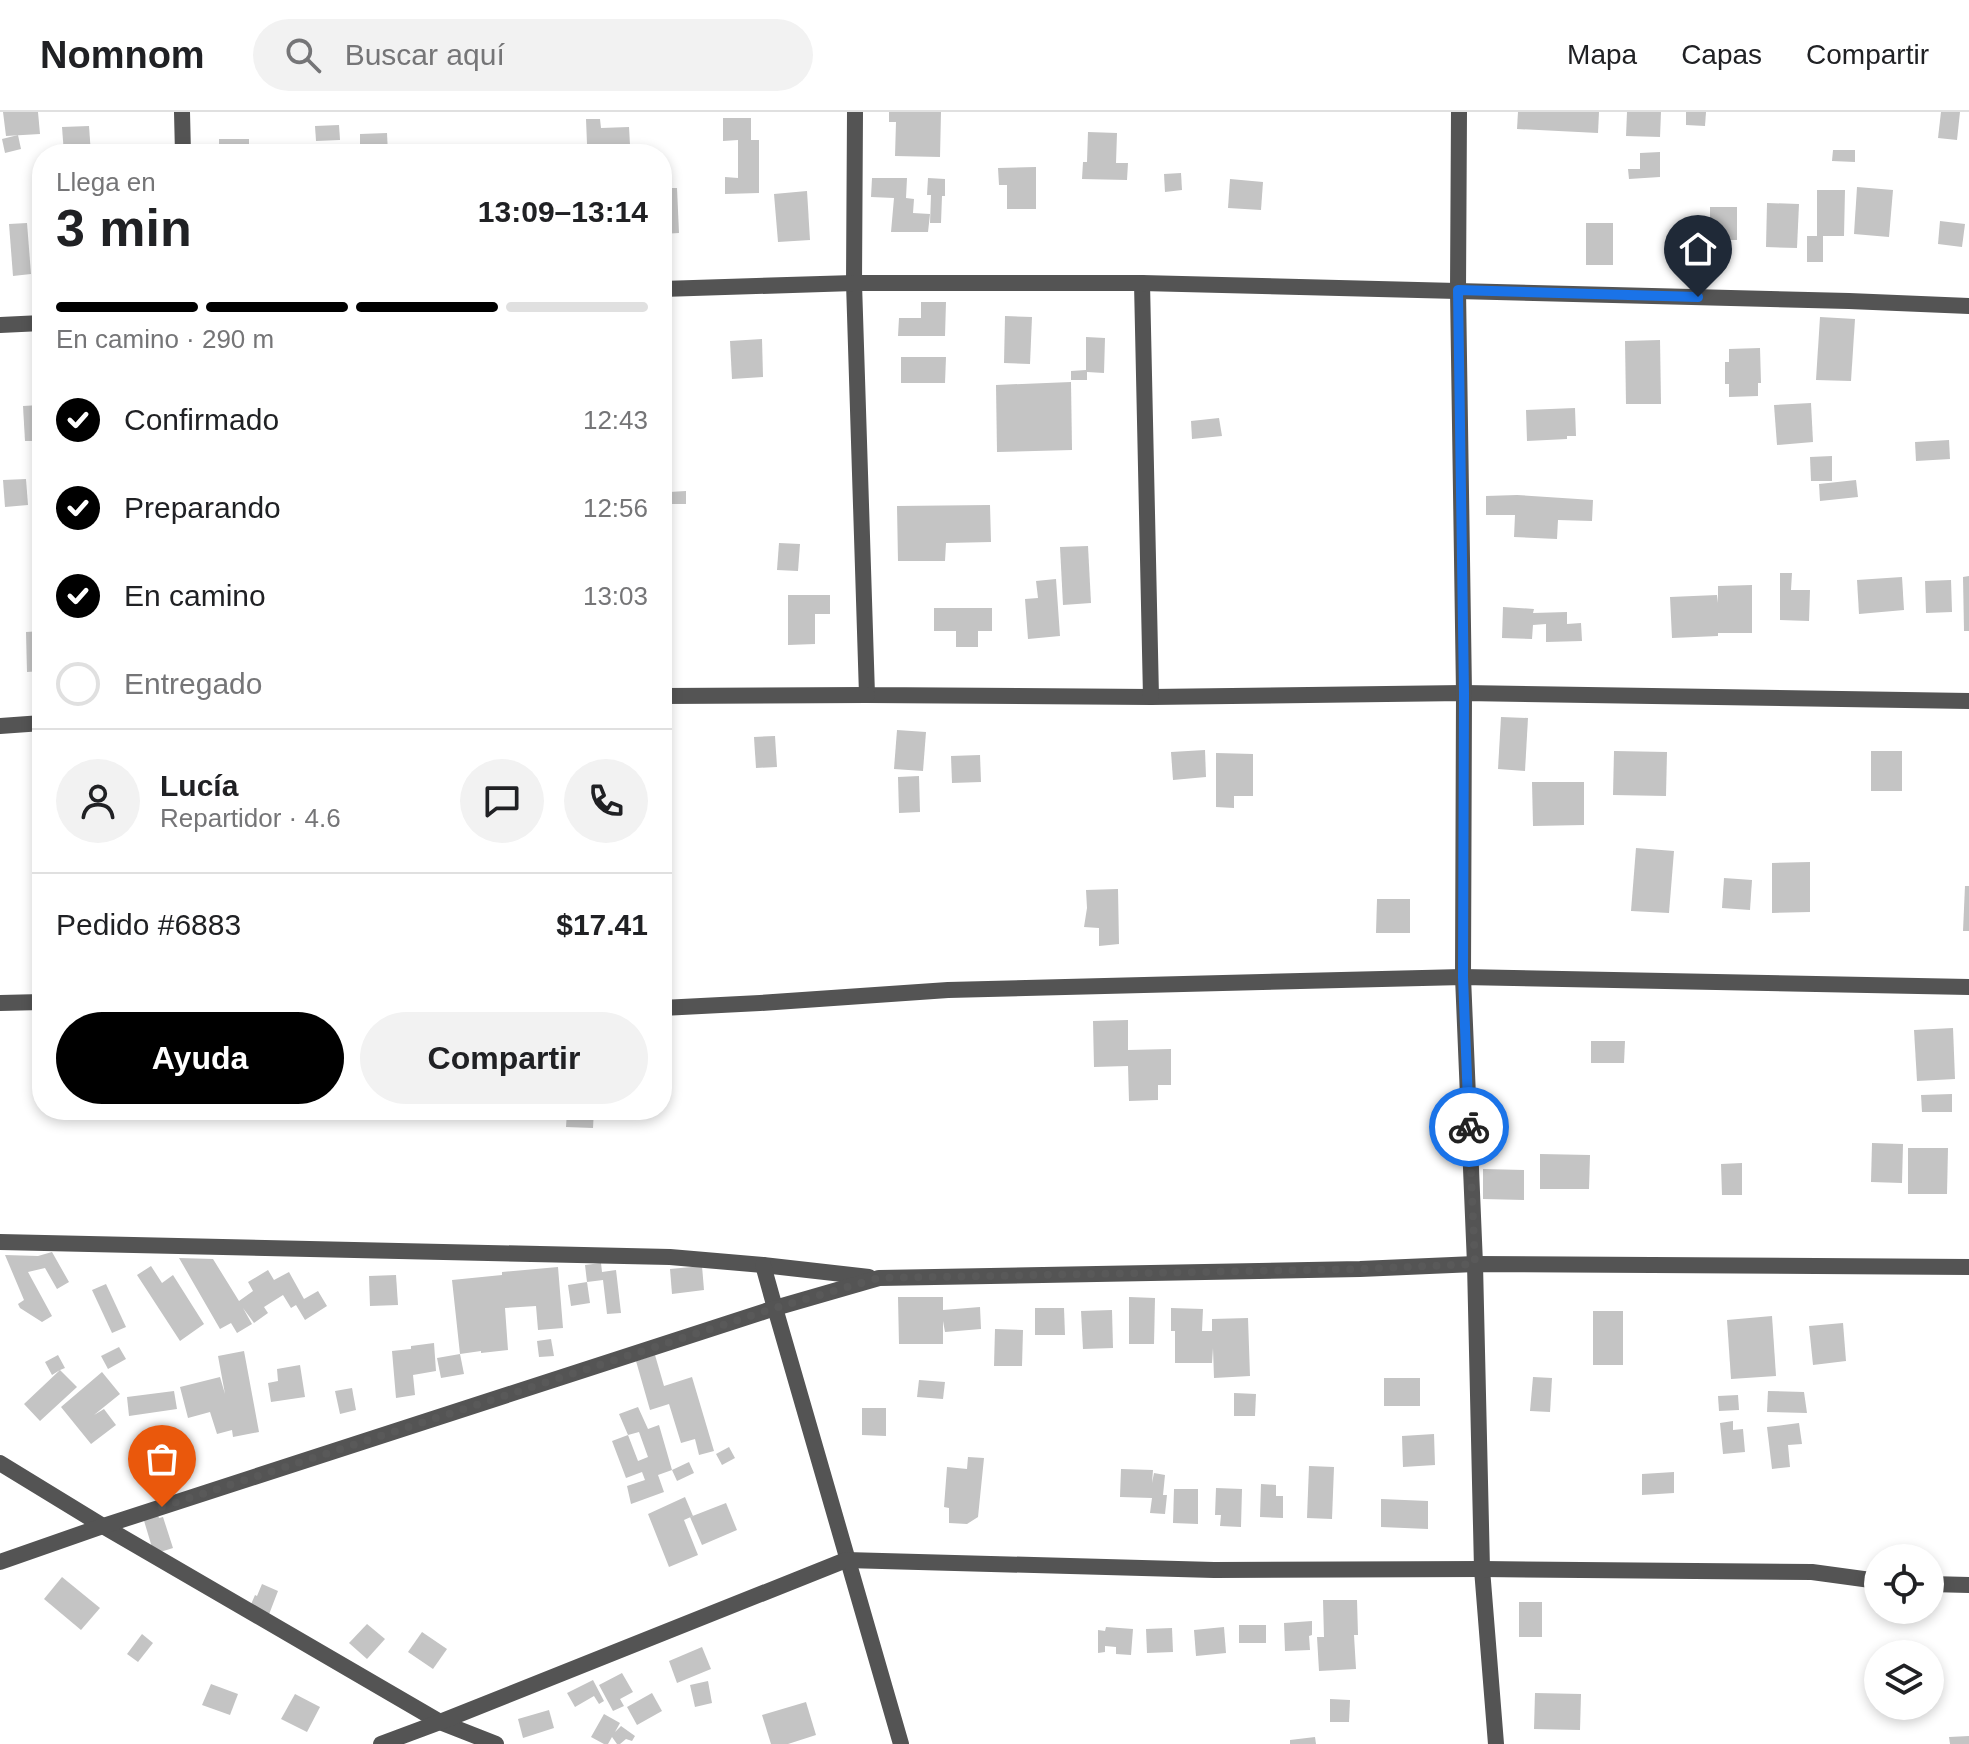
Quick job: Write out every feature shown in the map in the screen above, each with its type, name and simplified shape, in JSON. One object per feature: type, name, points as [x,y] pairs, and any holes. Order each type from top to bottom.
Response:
[{"type":"street","points":[[182,112],[183,144]]},
{"type":"street","points":[[855,112],[854,283],[867,695]]},
{"type":"street","points":[[1459,112],[1463,977],[1475,1264],[1482,1569],[1496,1744]]},
{"type":"street","points":[[672,289],[854,283],[1142,283],[1969,306]]},
{"type":"street","points":[[1142,283],[1151,697]]},
{"type":"street","points":[[0,325],[32,323]]},
{"type":"street","points":[[672,696],[1151,697],[1464,693],[1969,701]]},
{"type":"street","points":[[0,726],[32,724]]},
{"type":"street","points":[[672,1007],[948,990],[1463,977],[1969,987]]},
{"type":"street","points":[[0,1003],[32,1002]]},
{"type":"street","points":[[0,1242],[670,1257],[879,1278],[1475,1264],[1969,1267]]},
{"type":"street","points":[[763,1265],[901,1744]]},
{"type":"street","points":[[0,1562],[775,1308],[879,1278]]},
{"type":"street","points":[[0,1463],[440,1722],[496,1744]]},
{"type":"street","points":[[381,1744],[846,1560],[1214,1570],[1812,1572],[1864,1579]]},
{"type":"street","points":[[1944,1584],[1969,1585]]},
{"type":"building","points":[[3,112],[38,112],[40,134],[6,136]]},
{"type":"building","points":[[889,112],[941,112],[940,157],[895,156],[896,122],[889,122]]},
{"type":"building","points":[[1518,112],[1599,112],[1598,133],[1517,129]]},
{"type":"building","points":[[1627,112],[1661,112],[1660,137],[1626,136]]},
{"type":"building","points":[[1686,112],[1706,112],[1705,126],[1686,125]]},
{"type":"building","points":[[1941,112],[1960,112],[1957,140],[1938,138]]},
{"type":"building","points":[[723,118],[751,118],[751,140],[759,140],[759,193],[725,194],[725,177],[738,178],[738,140],[723,141]]},
{"type":"building","points":[[586,119],[600,119],[601,128],[629,127],[630,144],[587,144]]},
{"type":"building","points":[[339,125],[340,140],[316,141],[315,126]]},
{"type":"building","points":[[89,126],[90,144],[63,144],[62,127]]},
{"type":"building","points":[[1088,132],[1117,133],[1116,163],[1128,163],[1127,180],[1082,179],[1083,162],[1087,162]]},
{"type":"building","points":[[387,133],[388,144],[360,144],[360,134]]},
{"type":"building","points":[[18,135],[21,149],[5,153],[2,139]]},
{"type":"building","points":[[219,139],[249,139],[249,144],[219,144]]},
{"type":"building","points":[[1833,150],[1855,150],[1855,162],[1832,161]]},
{"type":"building","points":[[1660,152],[1660,177],[1629,179],[1628,169],[1640,169],[1640,153]]},
{"type":"building","points":[[1036,167],[1036,209],[1007,209],[1007,185],[999,185],[998,168]]},
{"type":"building","points":[[1181,173],[1182,190],[1165,192],[1164,174]]},
{"type":"building","points":[[872,178],[907,178],[906,198],[914,199],[913,213],[930,214],[928,232],[891,232],[894,198],[871,197]]},
{"type":"building","points":[[928,178],[945,179],[941,223],[930,223]]},
{"type":"building","points":[[1230,179],[1263,182],[1261,210],[1228,208]]},
{"type":"building","points":[[1857,187],[1893,190],[1889,237],[1854,234]]},
{"type":"building","points":[[672,188],[677,188],[679,233],[672,233]]},
{"type":"building","points":[[1817,190],[1845,190],[1844,236],[1823,236],[1823,262],[1807,262],[1807,236],[1817,236]]},
{"type":"building","points":[[807,191],[810,240],[778,242],[774,194]]},
{"type":"building","points":[[1767,203],[1799,204],[1797,248],[1766,247]]},
{"type":"building","points":[[1710,207],[1737,207],[1737,240],[1710,240]]},
{"type":"building","points":[[1940,221],[1965,224],[1962,247],[1938,244]]},
{"type":"building","points":[[27,223],[31,274],[13,276],[9,224]]},
{"type":"building","points":[[1586,223],[1613,223],[1613,265],[1586,265]]},
{"type":"building","points":[[921,302],[946,302],[945,336],[898,336],[899,318],[921,318]]},
{"type":"building","points":[[1005,316],[1032,317],[1030,364],[1004,363]]},
{"type":"building","points":[[1820,317],[1855,319],[1851,381],[1816,380]]},
{"type":"building","points":[[1086,337],[1105,338],[1104,373],[1087,372],[1087,380],[1071,380],[1071,371],[1086,370]]},
{"type":"building","points":[[762,339],[763,377],[732,379],[730,341]]},
{"type":"building","points":[[1660,340],[1661,404],[1626,404],[1625,341]]},
{"type":"building","points":[[1760,348],[1761,383],[1758,383],[1758,396],[1729,397],[1729,384],[1725,384],[1725,362],[1729,362],[1729,349]]},
{"type":"building","points":[[901,357],[946,357],[945,383],[901,383]]},
{"type":"building","points":[[1071,382],[1072,450],[997,452],[996,385]]},
{"type":"building","points":[[1811,403],[1813,442],[1777,445],[1774,405]]},
{"type":"building","points":[[32,405],[32,441],[25,441],[23,406]]},
{"type":"building","points":[[1575,408],[1576,436],[1527,441],[1526,410]]},
{"type":"building","points":[[1219,418],[1222,436],[1192,439],[1191,421]]},
{"type":"building","points":[[1949,440],[1950,459],[1916,461],[1915,442]]},
{"type":"building","points":[[1832,456],[1832,481],[1811,481],[1810,457]]},
{"type":"building","points":[[26,479],[28,505],[5,507],[3,480]]},
{"type":"building","points":[[1856,480],[1858,497],[1820,501],[1819,484]]},
{"type":"building","points":[[686,491],[686,504],[672,504],[672,492]]},
{"type":"building","points":[[1486,496],[1593,500],[1592,521],[1558,520],[1557,539],[1514,537],[1515,515],[1486,515]]},
{"type":"building","points":[[990,505],[991,542],[946,543],[945,561],[898,561],[897,506]]},
{"type":"building","points":[[779,543],[800,544],[798,571],[777,570]]},
{"type":"building","points":[[1088,546],[1091,603],[1063,605],[1060,547]]},
{"type":"building","points":[[1780,573],[1792,573],[1791,590],[1810,590],[1809,621],[1780,620]]},
{"type":"building","points":[[1969,576],[1969,631],[1964,631],[1963,577]]},
{"type":"building","points":[[1902,577],[1904,610],[1859,614],[1857,580]]},
{"type":"building","points":[[1056,579],[1060,636],[1028,639],[1025,599],[1038,598],[1036,581]]},
{"type":"building","points":[[1951,580],[1952,612],[1926,613],[1925,581]]},
{"type":"building","points":[[1752,585],[1752,633],[1672,638],[1670,597],[1717,595],[1718,603],[1718,586]]},
{"type":"building","points":[[788,595],[830,595],[830,614],[815,614],[815,644],[788,645]]},
{"type":"building","points":[[1503,607],[1534,609],[1533,613],[1567,612],[1567,624],[1581,623],[1582,641],[1546,642],[1546,624],[1533,625],[1532,639],[1502,638]]},
{"type":"building","points":[[934,608],[992,608],[992,631],[978,631],[978,647],[956,647],[956,631],[934,631]]},
{"type":"building","points":[[26,632],[32,632],[32,672],[27,672]]},
{"type":"building","points":[[1501,717],[1528,718],[1525,771],[1498,769]]},
{"type":"building","points":[[897,730],[926,732],[923,771],[894,769]]},
{"type":"building","points":[[775,736],[777,767],[756,768],[754,737]]},
{"type":"building","points":[[1205,750],[1206,777],[1173,780],[1171,752]]},
{"type":"building","points":[[1614,751],[1667,752],[1666,796],[1613,795]]},
{"type":"building","points":[[1871,751],[1902,751],[1902,791],[1871,791]]},
{"type":"building","points":[[1216,753],[1253,754],[1253,796],[1234,796],[1234,808],[1216,807]]},
{"type":"building","points":[[980,755],[981,782],[952,783],[951,756]]},
{"type":"building","points":[[919,776],[920,812],[899,813],[898,777]]},
{"type":"building","points":[[1532,782],[1584,782],[1584,825],[1533,826]]},
{"type":"building","points":[[1636,848],[1674,851],[1669,913],[1631,911]]},
{"type":"building","points":[[1810,862],[1810,912],[1772,913],[1772,863]]},
{"type":"building","points":[[1724,878],[1752,880],[1750,910],[1722,908]]},
{"type":"building","points":[[1965,886],[1969,886],[1969,931],[1963,931]]},
{"type":"building","points":[[1118,889],[1119,944],[1099,946],[1099,928],[1084,927],[1086,890]]},
{"type":"building","points":[[1377,899],[1410,899],[1410,933],[1376,933]]},
{"type":"building","points":[[1128,1020],[1128,1050],[1171,1049],[1171,1085],[1158,1085],[1158,1100],[1129,1101],[1128,1066],[1094,1067],[1093,1021]]},
{"type":"building","points":[[1953,1028],[1955,1079],[1917,1081],[1914,1030]]},
{"type":"building","points":[[1591,1041],[1625,1041],[1624,1063],[1591,1063]]},
{"type":"building","points":[[1952,1094],[1952,1112],[1922,1112],[1921,1095]]},
{"type":"building","points":[[566,1120],[593,1120],[593,1128],[566,1127]]},
{"type":"building","points":[[1872,1143],[1903,1144],[1902,1183],[1871,1182]]},
{"type":"building","points":[[1908,1148],[1948,1148],[1947,1194],[1908,1194]]},
{"type":"building","points":[[1540,1154],[1590,1155],[1589,1189],[1540,1189]]},
{"type":"building","points":[[1742,1163],[1742,1195],[1722,1195],[1721,1164]]},
{"type":"building","points":[[1483,1169],[1524,1170],[1524,1200],[1483,1199]]},
{"type":"building","points":[[52,1252],[69,1282],[57,1289],[45,1268],[28,1272],[52,1316],[42,1322],[20,1308],[18,1304],[24,1300],[5,1255],[38,1256]]},
{"type":"building","points":[[179,1258],[213,1259],[239,1301],[253,1291],[248,1282],[268,1270],[274,1280],[289,1272],[304,1299],[318,1291],[327,1306],[305,1320],[296,1305],[291,1308],[283,1295],[264,1307],[268,1313],[254,1323],[243,1308],[252,1324],[237,1333],[231,1323],[220,1329]]},
{"type":"building","points":[[601,1263],[602,1272],[616,1270],[621,1313],[607,1314],[603,1280],[587,1282],[585,1265]]},
{"type":"building","points":[[151,1266],[162,1283],[173,1275],[204,1324],[180,1341],[137,1275]]},
{"type":"building","points":[[702,1266],[704,1290],[672,1294],[670,1269]]},
{"type":"building","points":[[558,1267],[563,1328],[538,1330],[536,1306],[505,1308],[508,1350],[460,1354],[452,1280]]},
{"type":"building","points":[[396,1275],[398,1305],[370,1306],[369,1276]]},
{"type":"building","points":[[587,1282],[590,1303],[571,1306],[568,1285]]},
{"type":"building","points":[[106,1284],[126,1327],[112,1333],[92,1290]]},
{"type":"building","points":[[898,1297],[943,1297],[943,1310],[980,1307],[981,1329],[945,1332],[943,1321],[943,1344],[899,1344]]},
{"type":"building","points":[[1129,1297],[1155,1298],[1154,1344],[1129,1344]]},
{"type":"building","points":[[1035,1308],[1064,1308],[1065,1335],[1035,1335]]},
{"type":"building","points":[[1171,1308],[1203,1309],[1202,1331],[1212,1331],[1212,1319],[1248,1318],[1250,1376],[1214,1378],[1213,1348],[1212,1363],[1175,1363]]},
{"type":"building","points":[[1112,1310],[1113,1348],[1083,1349],[1081,1311]]},
{"type":"building","points":[[1593,1311],[1623,1311],[1623,1365],[1593,1365]]},
{"type":"building","points":[[1772,1316],[1776,1376],[1731,1379],[1727,1320]]},
{"type":"building","points":[[1843,1323],[1846,1361],[1813,1365],[1809,1326]]},
{"type":"building","points":[[995,1329],[1023,1330],[1022,1366],[994,1366]]},
{"type":"building","points":[[551,1339],[554,1356],[539,1357],[537,1341]]},
{"type":"building","points":[[434,1343],[436,1371],[413,1375],[415,1395],[396,1398],[392,1351]]},
{"type":"building","points":[[119,1347],[126,1359],[108,1369],[101,1356]]},
{"type":"building","points":[[244,1351],[259,1432],[233,1437],[232,1430],[217,1434],[210,1412],[188,1418],[180,1387],[220,1377],[225,1394],[218,1356]]},
{"type":"building","points":[[460,1354],[464,1374],[441,1378],[437,1358]]},
{"type":"building","points":[[58,1355],[65,1368],[52,1375],[45,1362]]},
{"type":"building","points":[[655,1355],[664,1386],[692,1377],[714,1451],[699,1455],[695,1439],[681,1443],[669,1404],[650,1410],[636,1361]]},
{"type":"building","points":[[300,1365],[305,1397],[271,1402],[268,1383],[278,1381],[277,1369]]},
{"type":"building","points":[[60,1370],[77,1387],[40,1421],[24,1404]]},
{"type":"building","points":[[102,1372],[120,1394],[94,1415],[104,1409],[116,1425],[91,1444],[61,1407]]},
{"type":"building","points":[[1533,1377],[1552,1378],[1550,1412],[1530,1411]]},
{"type":"building","points":[[1384,1378],[1420,1378],[1420,1406],[1384,1406]]},
{"type":"building","points":[[919,1380],[945,1382],[943,1399],[917,1397]]},
{"type":"building","points":[[352,1388],[356,1410],[340,1414],[335,1391]]},
{"type":"building","points":[[174,1391],[177,1409],[129,1416],[127,1397]]},
{"type":"building","points":[[1768,1391],[1804,1392],[1807,1413],[1767,1412]]},
{"type":"building","points":[[1234,1393],[1256,1394],[1255,1416],[1234,1416]]},
{"type":"building","points":[[1738,1395],[1739,1410],[1719,1411],[1718,1396]]},
{"type":"building","points":[[638,1407],[648,1429],[659,1425],[672,1470],[658,1475],[664,1492],[631,1504],[627,1486],[645,1480],[642,1472],[626,1478],[612,1441],[628,1435],[619,1414]],"holes":[[[639,1432],[648,1457],[638,1461],[628,1435]]]},
{"type":"building","points":[[862,1408],[886,1408],[886,1436],[862,1435]]},
{"type":"building","points":[[1733,1421],[1733,1430],[1743,1429],[1745,1452],[1723,1454],[1720,1423]]},
{"type":"building","points":[[1799,1423],[1802,1444],[1788,1445],[1790,1467],[1772,1469],[1767,1427]]},
{"type":"building","points":[[1434,1434],[1435,1465],[1403,1467],[1402,1436]]},
{"type":"building","points":[[178,1443],[182,1460],[158,1466],[153,1448]]},
{"type":"building","points":[[729,1447],[735,1458],[722,1465],[716,1454]]},
{"type":"building","points":[[968,1457],[984,1458],[978,1517],[967,1524],[949,1523],[949,1508],[944,1507],[947,1467],[967,1469]]},
{"type":"building","points":[[689,1462],[694,1473],[677,1481],[672,1470]]},
{"type":"building","points":[[1309,1466],[1334,1467],[1332,1519],[1307,1518]]},
{"type":"building","points":[[1121,1469],[1153,1470],[1152,1483],[1154,1473],[1165,1475],[1165,1514],[1150,1513],[1152,1498],[1120,1497]]},
{"type":"building","points":[[1674,1472],[1674,1493],[1642,1495],[1642,1474]]},
{"type":"building","points":[[1261,1484],[1276,1485],[1276,1496],[1283,1496],[1283,1518],[1260,1517]]},
{"type":"building","points":[[1216,1488],[1242,1489],[1241,1527],[1220,1526],[1221,1515],[1215,1515]]},
{"type":"building","points":[[1174,1489],[1198,1489],[1198,1524],[1173,1523]]},
{"type":"building","points":[[685,1497],[693,1516],[684,1520],[698,1555],[669,1567],[648,1514]]},
{"type":"building","points":[[1381,1499],[1428,1501],[1428,1529],[1381,1527]]},
{"type":"building","points":[[726,1503],[737,1530],[702,1545],[690,1517]]},
{"type":"building","points":[[156,1510],[159,1518],[163,1517],[173,1548],[154,1554],[142,1514]]},
{"type":"building","points":[[62,1577],[100,1608],[81,1630],[44,1599]]},
{"type":"building","points":[[262,1584],[278,1591],[268,1617],[249,1609]]},
{"type":"building","points":[[1323,1600],[1357,1600],[1358,1635],[1354,1635],[1356,1669],[1319,1671],[1317,1637],[1324,1637]]},
{"type":"building","points":[[1519,1602],[1542,1602],[1542,1637],[1519,1637]]},
{"type":"building","points":[[1312,1621],[1310,1650],[1285,1651],[1284,1623]]},
{"type":"building","points":[[367,1624],[385,1639],[367,1659],[349,1643]]},
{"type":"building","points":[[1239,1625],[1266,1625],[1266,1643],[1239,1643]]},
{"type":"building","points":[[1106,1627],[1133,1629],[1131,1655],[1116,1654],[1116,1647],[1105,1646],[1105,1652],[1098,1653],[1098,1630],[1105,1631]]},
{"type":"building","points":[[1224,1627],[1226,1653],[1196,1656],[1194,1630]]},
{"type":"building","points":[[1172,1628],[1173,1652],[1147,1653],[1146,1629]]},
{"type":"building","points":[[422,1632],[447,1649],[433,1669],[408,1652]]},
{"type":"building","points":[[142,1634],[153,1643],[138,1662],[127,1654]]},
{"type":"building","points":[[702,1647],[711,1669],[677,1683],[669,1661]]},
{"type":"building","points":[[622,1673],[633,1692],[620,1699],[624,1706],[613,1711],[599,1685]]},
{"type":"building","points":[[593,1680],[604,1701],[599,1704],[594,1696],[575,1707],[567,1693]]},
{"type":"building","points":[[708,1681],[712,1703],[695,1707],[690,1685]]},
{"type":"building","points":[[211,1684],[238,1694],[230,1715],[202,1705]]},
{"type":"building","points":[[652,1693],[662,1711],[637,1725],[627,1707]]},
{"type":"building","points":[[1535,1693],[1581,1694],[1580,1730],[1534,1729]]},
{"type":"building","points":[[295,1694],[320,1707],[307,1732],[281,1719]]},
{"type":"building","points":[[1330,1699],[1350,1700],[1349,1722],[1330,1722]]},
{"type":"building","points":[[806,1702],[816,1735],[788,1744],[771,1744],[762,1715]]},
{"type":"building","points":[[549,1710],[554,1728],[523,1738],[518,1719]]},
{"type":"building","points":[[604,1714],[620,1723],[615,1732],[621,1726],[635,1736],[632,1741],[626,1739],[617,1744],[612,1737],[608,1744],[604,1744],[591,1737]]},
{"type":"building","points":[[1969,1736],[1969,1744],[1950,1744],[1949,1737]]},
{"type":"building","points":[[1315,1737],[1316,1744],[1290,1744],[1290,1740]]},
{"type":"way so far","points":[[162,1507],[775,1308],[879,1278],[1475,1264],[1469,1127]]},
{"type":"route","points":[[1469,1127],[1463,977],[1464,693],[1458,290],[1698,297]]}]
